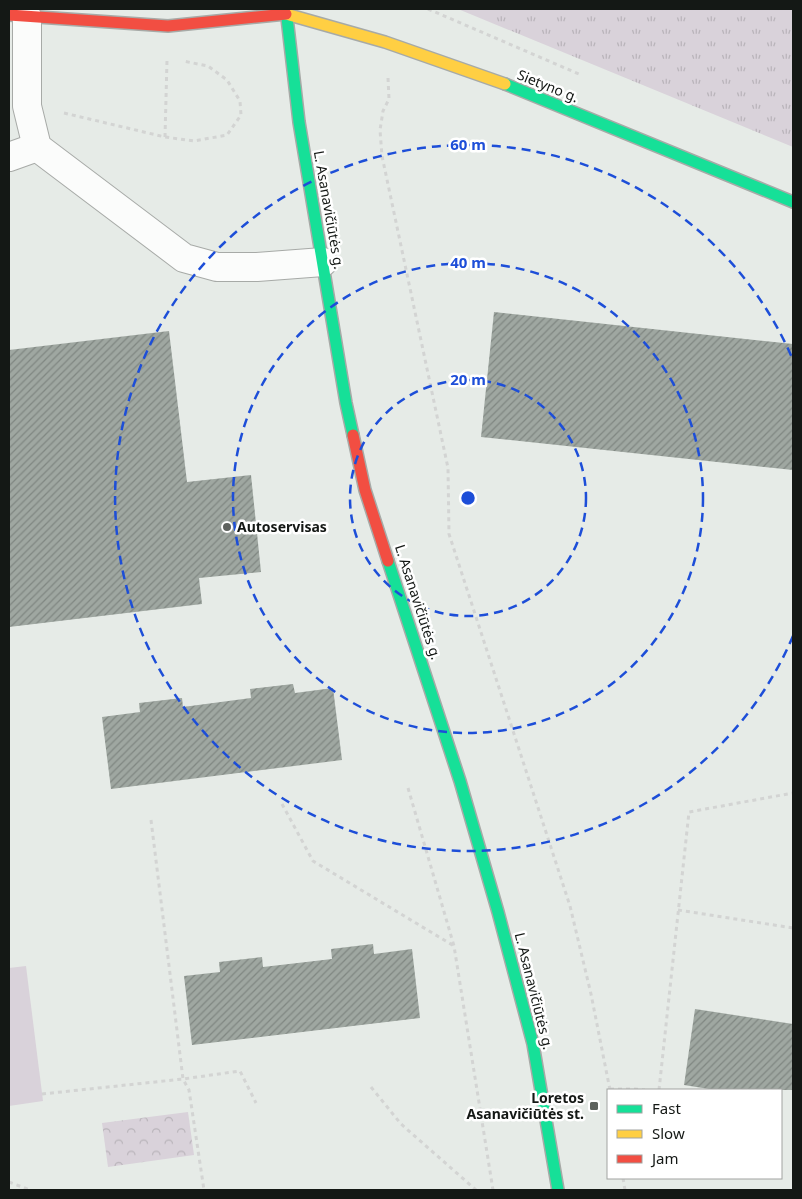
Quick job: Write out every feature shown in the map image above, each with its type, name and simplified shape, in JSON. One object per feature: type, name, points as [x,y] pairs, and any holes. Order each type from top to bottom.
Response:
[{"type":"main road","name":"Sietyno g.","points":[[270,9],[286,12],[385,42],[491,78],[793,202]]},
{"type":"main road","points":[[18,16],[168,26],[286,12]]},
{"type":"main road","name":"L. Asanavičiūtės g.","points":[[286,12],[299,122],[346,403],[365,490],[460,781],[498,912],[534,1044],[558,1190]]},
{"type":"street","points":[[18,16],[27,106],[37,147],[184,258],[216,267],[258,267],[323,262]]},
{"type":"street","points":[[9,157],[37,147]]},
{"type":"path","points":[[27,106],[85,117],[165,137],[194,140],[227,135],[241,115],[240,101],[227,80],[208,66],[167,58],[165,137]]},
{"type":"path","points":[[389,99],[383,111],[380,130],[382,156],[448,468],[449,534],[570,906],[591,994],[610,1089]]},
{"type":"path","points":[[408,788],[454,946],[493,1190]]},
{"type":"path","points":[[659,1089],[689,812],[793,793]]},
{"type":"path","points":[[282,804],[313,861],[454,946]]},
{"type":"path","points":[[151,820],[183,1079],[189,1090],[204,1190]]},
{"type":"path","points":[[678,910],[793,928]]},
{"type":"path","points":[[42,1094],[240,1072],[256,1103]]},
{"type":"path","points":[[371,1087],[401,1124],[476,1190]]},
{"type":"path","points":[[9,1182],[30,1190]]},
{"type":"green space","points":[[458,9],[793,9],[793,147]]},
{"type":"green space","points":[[26,966],[43,1101],[9,1106],[9,968]]},
{"type":"green space","points":[[188,1112],[194,1155],[108,1167],[102,1123]]},
{"type":"building","points":[[494,312],[793,344],[793,470],[481,437]]},
{"type":"building","points":[[169,331],[187,482],[251,475],[261,572],[199,578],[202,604],[9,627],[9,350]]},
{"type":"building","points":[[293,684],[295,693],[333,688],[342,760],[111,789],[102,717],[140,712],[139,703],[182,698],[183,707],[251,698],[250,689]]},
{"type":"building","points":[[373,944],[374,954],[412,949],[420,1018],[192,1045],[184,976],[220,972],[219,962],[262,957],[263,967],[332,959],[331,949]]},
{"type":"building","points":[[695,1009],[793,1024],[793,1090],[709,1089],[684,1085]]},
{"type":"traffic: fast","points":[[286,9],[299,122],[353,435]]},
{"type":"traffic: fast","points":[[505,84],[793,202]]},
{"type":"traffic: fast","points":[[388,561],[460,781],[498,912],[533,1044],[558,1190]]},
{"type":"traffic: slow","points":[[286,14],[385,42],[505,84]]},
{"type":"traffic: jam","points":[[9,15],[168,26],[286,14]]},
{"type":"traffic: jam","points":[[353,435],[365,490],[388,561]]},
{"type":"place","name":"Autoservisas","points":[[227,527]]},
{"type":"place","name":"Loretos Asanavičiūtės st.","points":[[594,1106]]}]
